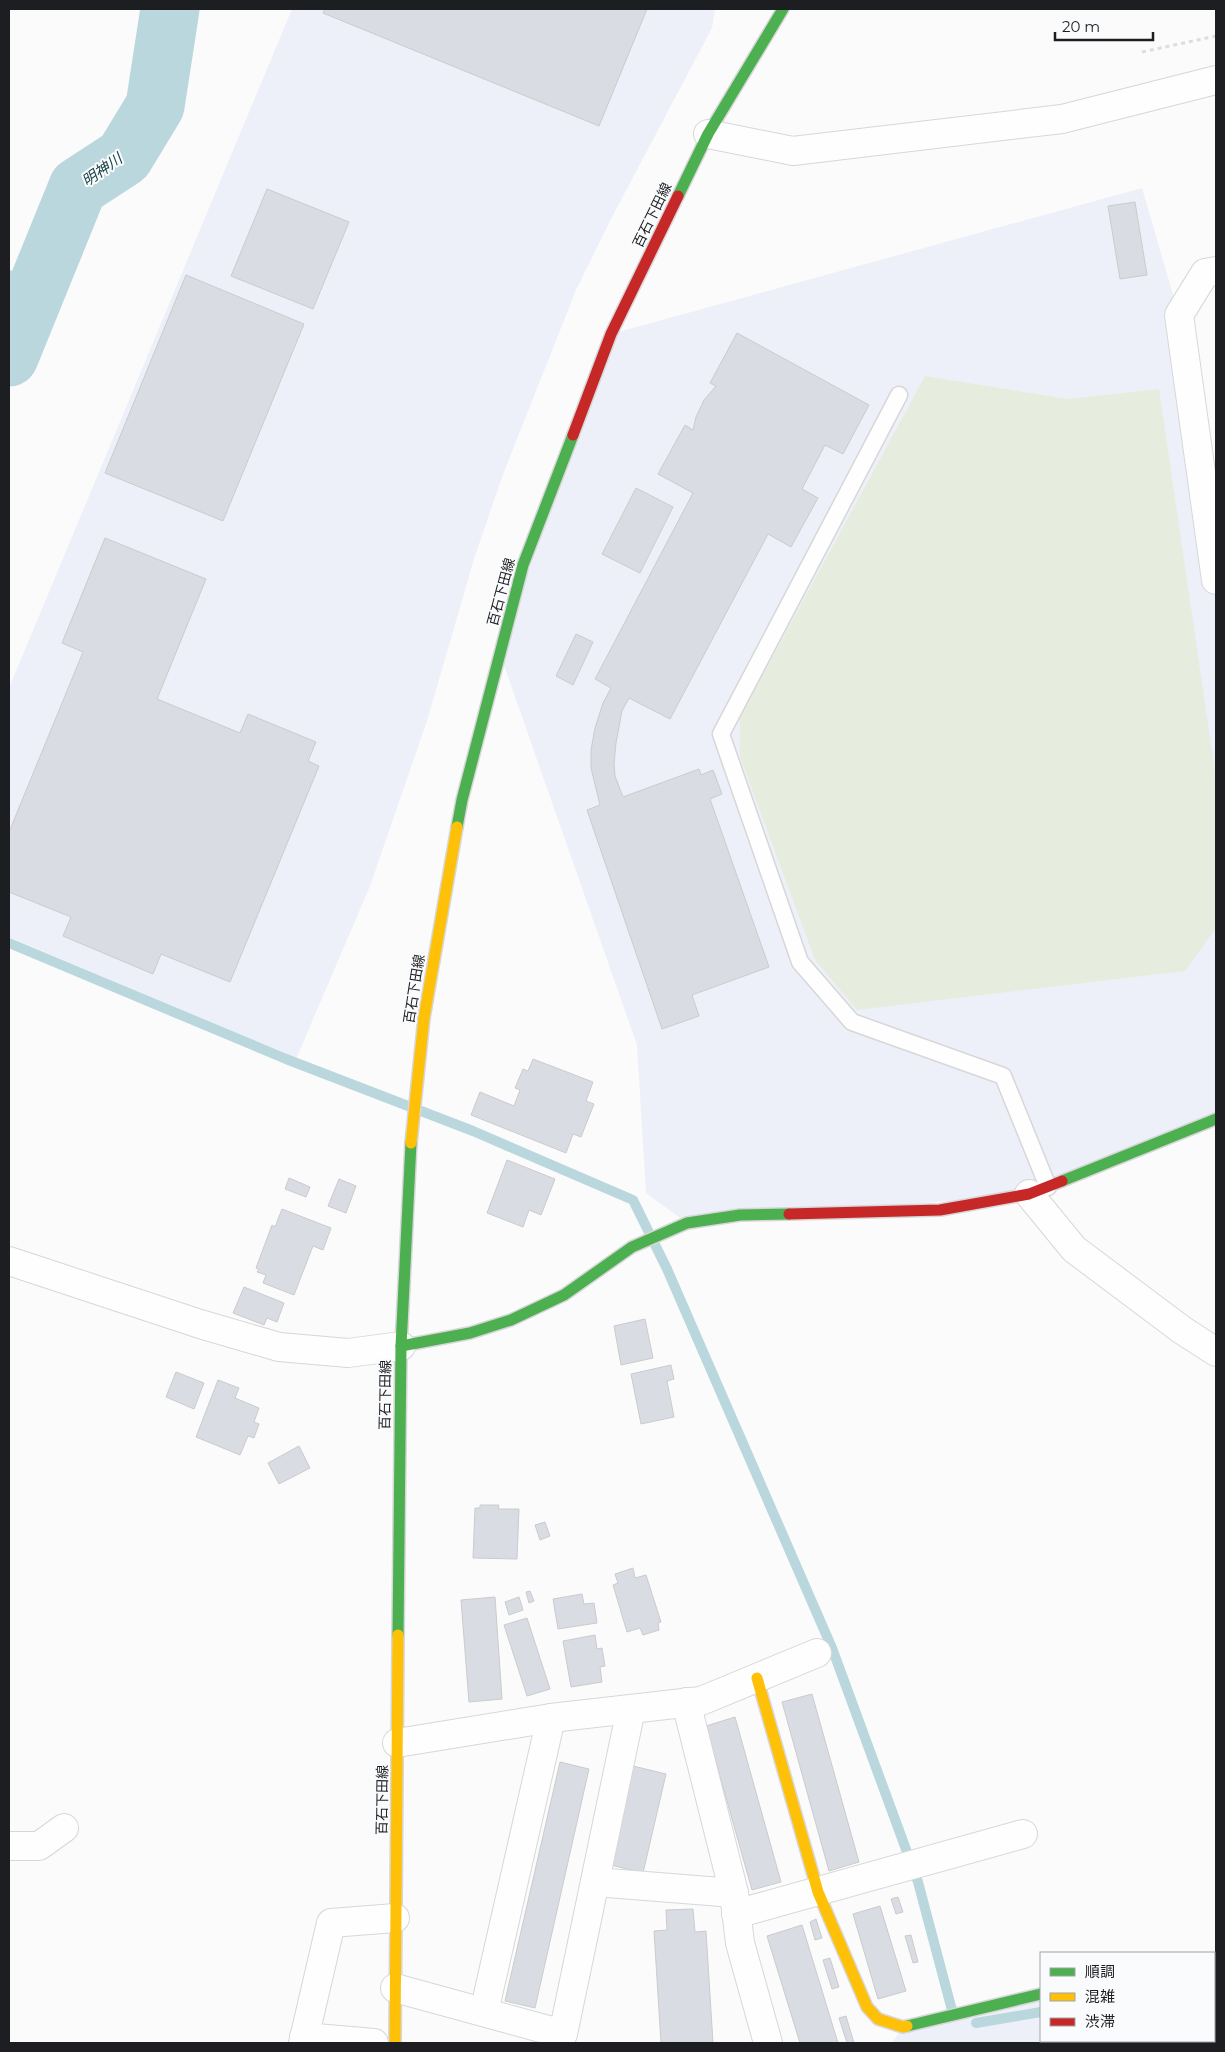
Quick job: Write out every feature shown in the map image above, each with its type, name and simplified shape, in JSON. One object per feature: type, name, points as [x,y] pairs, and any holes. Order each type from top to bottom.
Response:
[{"type":"main road","name":"百石下田線","points":[[395,2043],[401,1346],[410,1155],[424,1018],[462,800],[523,565],[603,351],[708,134],[784,9]]},
{"type":"main road","points":[[401,1346],[470,1333],[511,1320],[564,1295],[632,1247],[687,1224],[740,1215],[940,1210],[1038,1191],[1216,1119]]},
{"type":"main road","points":[[757,1678],[818,1892],[867,2007],[878,2019],[903,2027],[1040,1994]]},
{"type":"street","points":[[708,134],[793,151],[1062,119],[1216,80]]},
{"type":"street","points":[[1216,272],[1205,274],[1179,314],[1216,580]]},
{"type":"street","points":[[1038,1191],[1074,1249],[1182,1330],[1216,1352]]},
{"type":"street","points":[[9,1261],[200,1324],[279,1347],[348,1353],[401,1346]]},
{"type":"street","points":[[398,1743],[551,1718],[701,1700],[817,1653]]},
{"type":"street","points":[[686,1702],[735,1904],[740,1943],[768,2043]]},
{"type":"street","points":[[395,1988],[563,2034],[631,1709]]},
{"type":"street","points":[[484,2012],[551,1718]]},
{"type":"street","points":[[9,1846],[39,1846],[64,1828]]},
{"type":"street","points":[[595,1882],[735,1904],[818,1892],[1024,1834]]},
{"type":"street","points":[[374,2043],[304,2040],[331,1923],[395,1918]]},
{"type":"lane","points":[[898,395],[721,734],[800,962],[852,1022],[1003,1076],[1038,1191]]},
{"type":"path","points":[[1142,52],[1216,36]]},
{"type":"shaded area","points":[[292,9],[715,9],[712,28],[612,217],[576,290],[502,477],[474,559],[427,721],[370,886],[296,1059],[9,937],[9,688]]},
{"type":"shaded area","points":[[1142,188],[1179,315],[1216,580],[1216,1119],[1029,1194],[687,1223],[646,1193],[637,1045],[500,654],[611,334]]},
{"type":"shaded area","points":[[1040,1994],[1040,2042],[1112,2043],[892,2043],[903,2027]]},
{"type":"green space","points":[[925,376],[1068,399],[1159,389],[1216,778],[1216,928],[1185,971],[857,1010],[815,960],[740,757],[740,717]]},
{"type":"building","points":[[325,9],[647,9],[599,126],[323,13]]},
{"type":"building","points":[[267,189],[349,222],[313,309],[231,276]]},
{"type":"building","points":[[1135,202],[1147,275],[1120,279],[1108,206]]},
{"type":"building","points":[[186,275],[304,324],[223,521],[105,473]]},
{"type":"building","points":[[737,333],[869,405],[843,454],[825,445],[802,489],[818,498],[791,547],[768,534],[670,719],[629,698],[622,711],[614,763],[615,776],[623,797],[699,769],[701,775],[713,770],[722,794],[710,799],[769,967],[692,995],[699,1016],[662,1029],[587,810],[600,805],[591,768],[591,750],[595,728],[603,703],[611,688],[595,679],[693,493],[658,474],[685,425],[693,430],[696,417],[704,400],[716,386],[710,383]]},
{"type":"building","points":[[636,488],[673,507],[640,573],[602,554]]},
{"type":"building","points":[[105,538],[206,579],[157,699],[240,733],[248,714],[316,742],[308,761],[319,766],[230,982],[161,954],[153,974],[63,936],[71,917],[9,892],[9,832],[83,652],[62,643]]},
{"type":"building","points":[[576,634],[593,642],[573,685],[556,676]]},
{"type":"building","points":[[533,1059],[593,1082],[586,1101],[594,1104],[581,1137],[573,1134],[566,1153],[471,1115],[480,1092],[514,1106],[520,1090],[515,1088],[523,1069],[528,1071]]},
{"type":"building","points":[[507,1160],[555,1179],[541,1215],[529,1210],[523,1227],[487,1213]]},
{"type":"building","points":[[289,1178],[310,1187],[306,1197],[285,1189]]},
{"type":"building","points":[[339,1179],[356,1186],[346,1213],[328,1206]]},
{"type":"building","points":[[282,1209],[331,1228],[323,1250],[313,1246],[294,1295],[263,1283],[266,1275],[257,1272],[259,1269],[256,1268],[272,1225],[275,1227]]},
{"type":"building","points":[[244,1287],[284,1303],[277,1322],[267,1318],[264,1325],[233,1313]]},
{"type":"building","points":[[645,1319],[653,1358],[621,1365],[614,1326]]},
{"type":"building","points":[[671,1365],[674,1379],[667,1381],[674,1417],[641,1424],[631,1374]]},
{"type":"building","points":[[176,1372],[204,1383],[194,1409],[166,1397]]},
{"type":"building","points":[[218,1380],[239,1388],[235,1398],[259,1408],[254,1422],[259,1424],[254,1438],[248,1436],[240,1455],[196,1437]]},
{"type":"building","points":[[299,1446],[310,1468],[279,1484],[268,1463]]},
{"type":"building","points":[[480,1505],[499,1505],[498,1509],[519,1509],[517,1559],[473,1558],[475,1508],[480,1508]]},
{"type":"building","points":[[545,1522],[550,1536],[540,1540],[535,1525]]},
{"type":"building","points":[[633,1568],[635,1578],[646,1575],[661,1622],[658,1623],[659,1630],[643,1635],[640,1628],[627,1632],[613,1585],[618,1583],[615,1574]]},
{"type":"building","points":[[530,1591],[534,1601],[529,1603],[526,1592]]},
{"type":"building","points":[[582,1594],[584,1604],[594,1603],[597,1623],[558,1629],[553,1599]]},
{"type":"building","points":[[495,1597],[502,1699],[469,1702],[461,1600]]},
{"type":"building","points":[[519,1597],[523,1610],[509,1615],[505,1602]]},
{"type":"building","points":[[527,1618],[550,1689],[527,1696],[504,1625]]},
{"type":"building","points":[[595,1635],[597,1649],[602,1648],[605,1666],[600,1667],[602,1682],[571,1687],[563,1641]]},
{"type":"building","points":[[812,1694],[859,1862],[829,1871],[782,1702]]},
{"type":"building","points":[[735,1717],[781,1882],[752,1890],[706,1726]]},
{"type":"building","points":[[560,1762],[589,1769],[535,2008],[505,2001]]},
{"type":"building","points":[[633,1766],[666,1774],[643,1873],[611,1865]]},
{"type":"building","points":[[898,1897],[903,1912],[896,1914],[891,1899]]},
{"type":"building","points":[[880,1906],[906,1991],[878,1999],[853,1914]]},
{"type":"building","points":[[693,1909],[695,1932],[706,1931],[713,2043],[661,2043],[654,1931],[667,1930],[666,1910]]},
{"type":"building","points":[[816,1919],[822,1938],[815,1940],[810,1922]]},
{"type":"building","points":[[802,1925],[838,2043],[800,2043],[767,1936]]},
{"type":"building","points":[[911,1935],[918,1962],[913,1963],[905,1936]]},
{"type":"building","points":[[830,1958],[839,1987],[832,1989],[823,1960]]},
{"type":"building","points":[[1216,1970],[1216,2043],[1213,2043],[1210,2042],[1215,2042]]},
{"type":"building","points":[[846,2016],[854,2043],[847,2043],[839,2018]]},
{"type":"waterway","name":"明神川","points":[[9,357],[78,187],[124,157],[155,106],[170,9]]},
{"type":"waterway","points":[[9,275],[38,288]]},
{"type":"waterway","points":[[9,943],[286,1059],[473,1131],[633,1200],[667,1269],[832,1648],[918,1882],[953,2014]]},
{"type":"waterway","points":[[976,2023],[1040,2012]]},
{"type":"traffic: fast","points":[[678,196],[708,134],[783,9]]},
{"type":"traffic: fast","points":[[457,827],[462,800],[523,565],[573,435]]},
{"type":"traffic: fast","points":[[1062,1181],[1216,1119]]},
{"type":"traffic: fast","points":[[398,1635],[401,1346],[411,1143]]},
{"type":"traffic: fast","points":[[401,1346],[470,1333],[511,1320],[564,1295],[632,1247],[687,1223],[740,1215],[789,1214]]},
{"type":"traffic: fast","points":[[907,2026],[1040,1994]]},
{"type":"traffic: slow","points":[[411,1143],[424,1018],[457,827]]},
{"type":"traffic: slow","points":[[395,2043],[398,1635]]},
{"type":"traffic: slow","points":[[757,1678],[818,1892],[867,2007],[878,2019],[903,2027],[907,2026]]},
{"type":"traffic: jam","points":[[573,435],[611,334],[678,196]]},
{"type":"traffic: jam","points":[[789,1214],[940,1210],[1029,1194],[1062,1181]]}]
